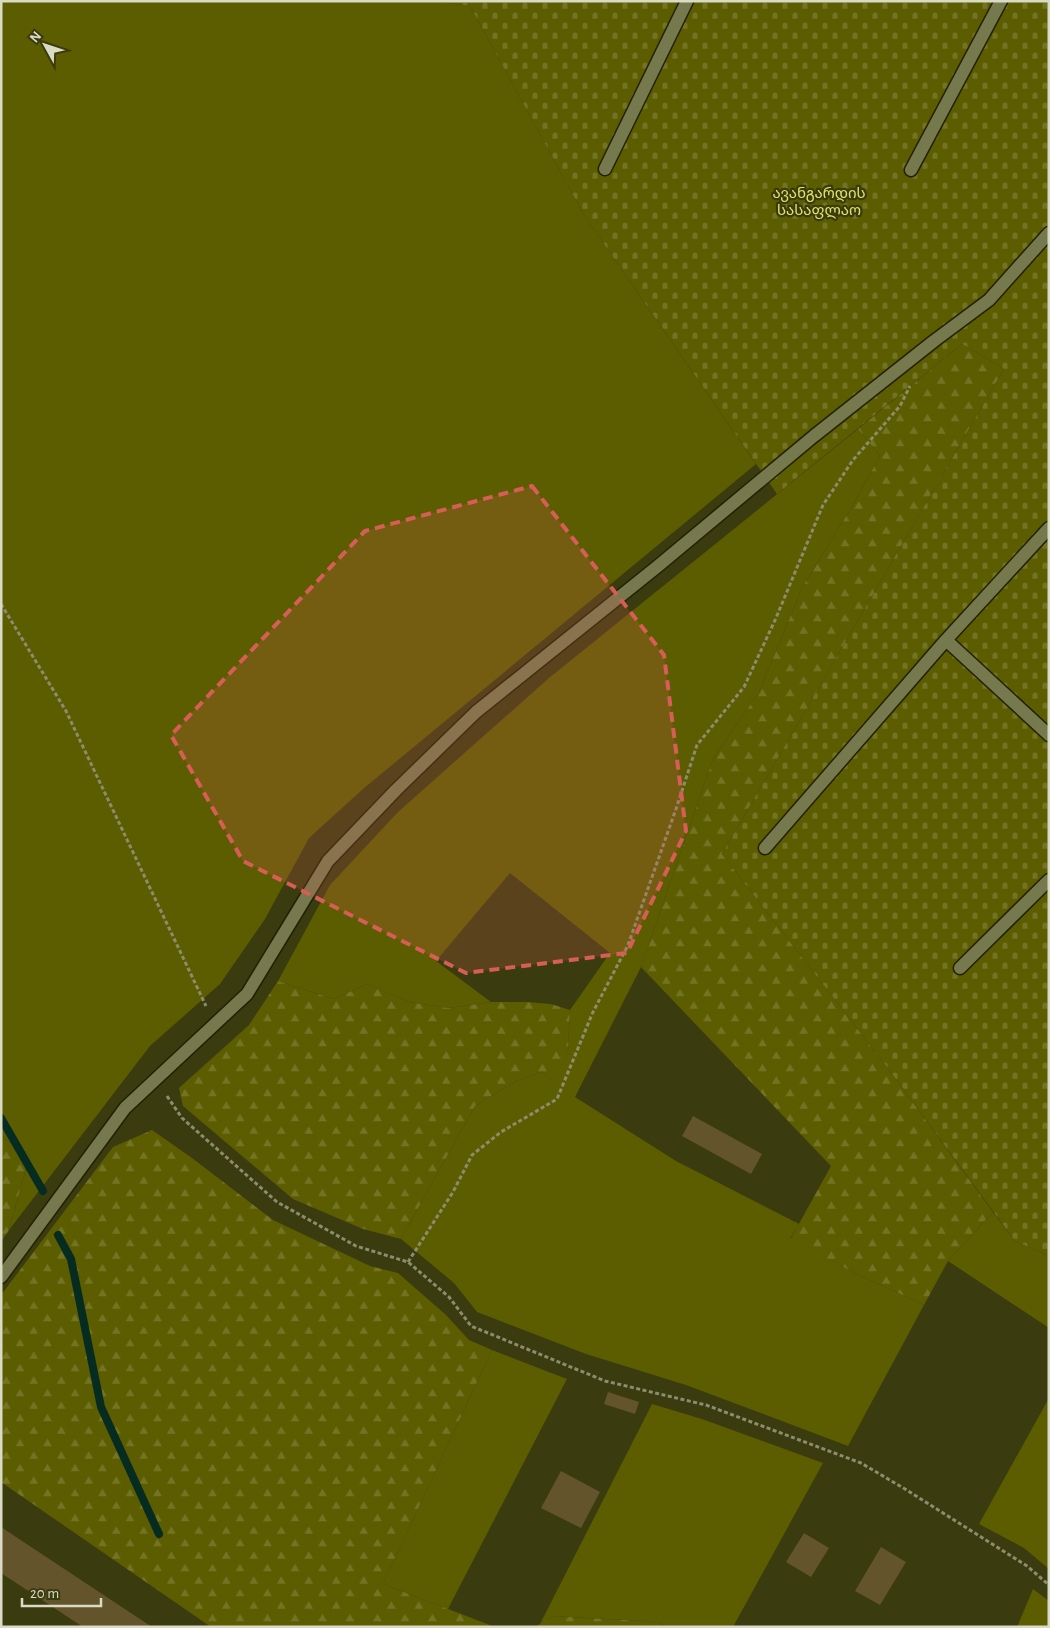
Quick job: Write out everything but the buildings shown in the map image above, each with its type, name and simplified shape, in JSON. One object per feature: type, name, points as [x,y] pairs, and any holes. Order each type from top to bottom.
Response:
[{"type":"street","points":[[605,169],[687,1]]},
{"type":"street","points":[[911,170],[1001,1]]},
{"type":"street","points":[[1,1277],[125,1108],[247,994],[328,861],[396,790],[476,712],[658,566],[814,436],[934,341],[990,300],[1049,233]]},
{"type":"street","points":[[765,848],[946,640],[1049,528]]},
{"type":"street","points":[[946,640],[1049,735]]},
{"type":"street","points":[[960,968],[1049,880]]},
{"type":"path","points":[[408,1262],[453,1192],[472,1155],[501,1132],[557,1099],[593,1012],[628,945],[697,745],[744,687],[776,618],[823,505],[853,460],[900,406],[913,382]]},
{"type":"path","points":[[1,604],[66,711],[215,1024]]},
{"type":"path","points":[[156,1079],[182,1118],[277,1202],[356,1246],[408,1262],[449,1297],[471,1326],[604,1381],[706,1405],[861,1464],[906,1489],[1027,1566],[1049,1585]]},
{"type":"highlighted area","points":[[532,486],[664,655],[686,831],[627,953],[466,973],[243,861],[171,735],[365,531]]},
{"type":"green space","points":[[1,1],[433,1],[470,6],[584,215],[756,464],[363,789],[309,838],[265,919],[220,984],[150,1046],[9,1230],[30,1154],[1,1137]]},
{"type":"green space","name":"ავანგარდის სასაფლაო","points":[[433,1],[1049,1],[1049,1256],[1015,1241],[887,1067],[722,854],[1004,369],[962,344],[777,494],[584,215],[470,6]]},
{"type":"green space","points":[[962,344],[1004,369],[722,854],[887,1067],[993,1212],[948,1261],[924,1305],[790,1240],[831,1166],[641,967],[713,759],[759,692],[803,586],[850,510],[880,456],[858,429]]},
{"type":"green space","points":[[858,429],[880,456],[850,510],[803,586],[759,692],[713,759],[641,967],[575,1097],[676,1161],[799,1224],[790,1239],[857,1274],[924,1305],[848,1446],[686,1385],[586,1354],[477,1312],[454,1283],[401,1239],[475,1106],[516,1081],[541,1072],[552,1080],[568,1052],[570,1010],[610,953],[510,873],[436,961],[491,1002],[448,1008],[409,1002],[367,984],[334,999],[278,981],[330,885],[398,812],[549,678]]},
{"type":"green space","points":[[278,981],[334,999],[367,984],[409,1002],[448,1008],[491,1002],[551,1004],[570,1010],[568,1052],[553,1081],[541,1072],[516,1081],[475,1106],[401,1239],[363,1229],[293,1199],[183,1106],[179,1088],[249,1025]]},
{"type":"green space","points":[[152,1130],[273,1220],[370,1266],[398,1273],[446,1315],[469,1340],[492,1350],[383,1584],[495,1627],[211,1627],[1,1482],[1,1295],[113,1147]]},
{"type":"green space","points":[[1,1137],[30,1154],[9,1230],[1,1242]]},
{"type":"green space","points":[[993,1212],[1015,1241],[1049,1256],[1049,1328],[948,1261]]},
{"type":"green space","points":[[492,1350],[567,1379],[448,1609],[383,1584]]},
{"type":"green space","points":[[1049,1398],[1049,1569],[1024,1548],[979,1524]]},
{"type":"green space","points":[[652,1404],[702,1419],[823,1463],[733,1627],[666,1627],[659,1622],[553,1616],[540,1624]]},
{"type":"green space","points":[[1033,1589],[1049,1601],[1049,1627],[1017,1627]]},
{"type":"green space","points":[[553,1616],[659,1622],[666,1627],[535,1627]]},
{"type":"waterway","points":[[1,1118],[43,1191]]},
{"type":"waterway","points":[[58,1235],[71,1259],[101,1407],[159,1534]]}]
